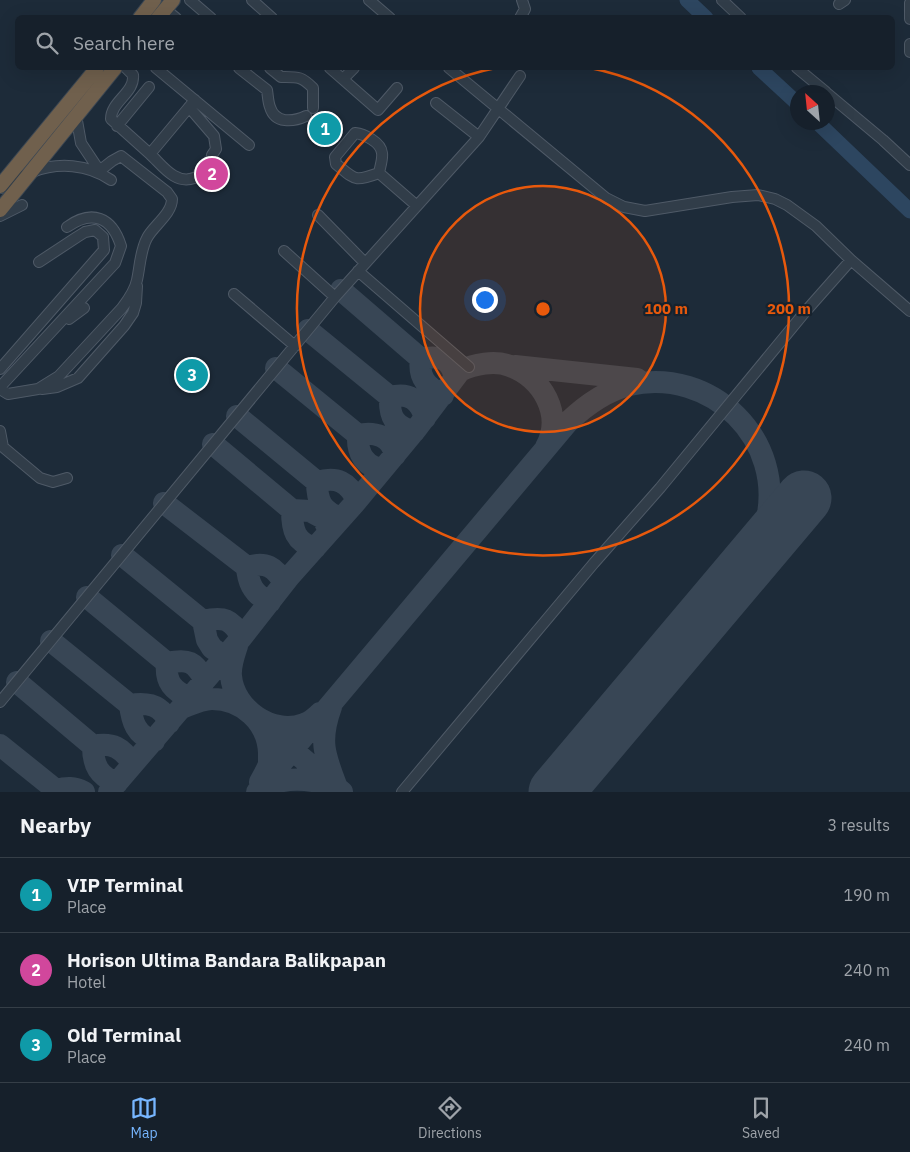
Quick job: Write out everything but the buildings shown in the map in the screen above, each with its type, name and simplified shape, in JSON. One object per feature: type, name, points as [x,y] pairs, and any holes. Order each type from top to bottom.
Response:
[{"type":"highway","points":[[146,15],[162,6]]},
{"type":"highway","points":[[0,188],[95,70]]},
{"type":"highway","points":[[0,210],[113,70]]},
{"type":"street","points":[[190,0],[208,15]]},
{"type":"street","points":[[252,0],[269,15]]},
{"type":"street","points":[[522,0],[525,9],[522,15]]},
{"type":"street","points":[[722,0],[738,15]]},
{"type":"street","points":[[374,2],[387,15]]},
{"type":"street","points":[[910,2],[910,19]]},
{"type":"street","points":[[910,44],[910,52]]},
{"type":"street","points":[[128,70],[133,75],[133,84],[111,114],[111,119],[177,178],[188,180],[194,178]]},
{"type":"street","points":[[158,70],[192,104],[249,145]]},
{"type":"street","points":[[242,70],[267,90],[272,112],[283,121],[297,120],[306,116]]},
{"type":"street","points":[[272,70],[281,77],[303,78],[314,88],[313,108]]},
{"type":"street","points":[[333,70],[378,110],[397,88]]},
{"type":"street","points":[[344,79],[352,70]]},
{"type":"street","points":[[451,70],[606,198],[624,208],[645,211],[732,196],[758,195],[775,199],[787,205],[816,226],[851,260],[909,308]]},
{"type":"street","points":[[799,70],[817,85]]},
{"type":"street","points":[[0,702],[361,266],[479,137],[520,76]]},
{"type":"street","points":[[267,90],[281,77]]},
{"type":"street","points":[[117,126],[149,87]]},
{"type":"street","points":[[835,100],[910,165]]},
{"type":"street","points":[[436,103],[479,137]]},
{"type":"street","points":[[150,154],[192,104]]},
{"type":"street","points":[[192,104],[214,136],[216,149],[212,155]]},
{"type":"street","points":[[76,115],[81,143],[99,172]]},
{"type":"street","points":[[355,133],[364,134],[381,147],[382,154],[379,173],[361,180],[356,179],[336,164],[335,157],[355,133]]},
{"type":"street","points":[[3,390],[38,389],[59,376],[76,360],[122,308],[130,296],[137,283],[145,241],[171,206],[172,199],[167,192],[121,156],[99,172]]},
{"type":"street","points":[[0,188],[32,172],[63,165],[99,172],[111,180]]},
{"type":"street","points":[[379,173],[417,206]]},
{"type":"street","points":[[0,216],[22,205]]},
{"type":"street","points":[[318,215],[361,266],[469,367]]},
{"type":"street","points":[[3,390],[50,332],[115,262],[121,246],[114,229],[93,216],[76,221],[67,227]]},
{"type":"street","points":[[0,369],[104,250],[103,237],[95,230],[85,232],[39,262]]},
{"type":"street","points":[[284,250],[335,297]]},
{"type":"street","points":[[402,792],[594,563],[660,488],[805,312],[851,260]]},
{"type":"street","points":[[234,294],[295,346]]},
{"type":"street","points":[[50,332],[84,308]]},
{"type":"street","points":[[0,431],[2,448],[40,478],[53,482],[67,478]]},
{"type":"waterway","points":[[687,0],[703,15]]},
{"type":"waterway","points":[[761,70],[790,97]]},
{"type":"waterway","points":[[825,130],[910,211]]},
{"type":"taxiway","points":[[341,290],[421,359]]},
{"type":"taxiway","points":[[308,330],[390,397],[394,420],[402,427],[414,432]]},
{"type":"taxiway","points":[[421,359],[433,357],[443,359],[450,366],[455,377]]},
{"type":"taxiway","points":[[421,359],[420,365],[424,381],[432,389],[443,395]]},
{"type":"taxiway","points":[[109,792],[242,637],[289,577],[354,504],[417,428],[460,371],[472,366],[498,363],[521,371],[532,379],[547,399],[551,410],[551,435],[546,447]]},
{"type":"taxiway","points":[[515,366],[637,379]]},
{"type":"taxiway","points":[[276,368],[358,435]]},
{"type":"taxiway","points":[[257,792],[568,422],[589,404],[612,391],[629,385],[659,382],[688,387],[714,398],[736,416],[754,438],[765,464],[770,492],[766,523],[757,547],[733,582]]},
{"type":"taxiway","points":[[390,397],[403,396],[413,399],[420,406],[425,418]]},
{"type":"taxiway","points":[[237,416],[317,482],[318,495],[322,505],[329,512],[341,518]]},
{"type":"taxiway","points":[[358,435],[370,434],[381,436],[390,443],[395,455]]},
{"type":"taxiway","points":[[358,435],[360,453],[363,458],[376,468],[383,469]]},
{"type":"taxiway","points":[[213,444],[292,510],[310,511],[323,518],[328,529]]},
{"type":"taxiway","points":[[317,482],[324,480],[341,482],[350,489],[357,500]]},
{"type":"taxiway","points":[[164,503],[247,567],[250,584],[260,596],[270,602]]},
{"type":"taxiway","points":[[292,510],[294,529],[299,539],[315,548]]},
{"type":"taxiway","points":[[122,555],[203,621],[207,640],[212,648],[225,657]]},
{"type":"taxiway","points":[[247,567],[265,565],[273,569],[284,583]]},
{"type":"taxiway","points":[[87,597],[167,663]]},
{"type":"taxiway","points":[[203,621],[226,620],[234,626],[242,637]]},
{"type":"taxiway","points":[[51,641],[130,705],[136,727],[143,735],[154,741]]},
{"type":"taxiway","points":[[237,646],[232,661],[231,676],[239,699],[247,709],[268,723],[292,727],[306,723],[320,713]]},
{"type":"taxiway","points":[[167,663],[181,661],[190,663],[198,669],[205,680]]},
{"type":"taxiway","points":[[167,663],[167,676],[171,685],[190,698]]},
{"type":"taxiway","points":[[17,682],[93,746],[94,759],[98,769],[106,777],[117,783]]},
{"type":"taxiway","points":[[182,708],[212,699],[233,703],[251,714],[264,731],[269,753],[269,764],[260,782]]},
{"type":"taxiway","points":[[130,705],[143,704],[154,706],[162,712],[169,723]]},
{"type":"taxiway","points":[[331,707],[325,729],[324,747],[336,785]]},
{"type":"taxiway","points":[[282,741],[342,792]]},
{"type":"taxiway","points":[[0,745],[57,792]]},
{"type":"taxiway","points":[[93,746],[106,745],[121,750],[133,764]]},
{"type":"taxiway","points":[[260,791],[277,782],[286,780],[314,781],[332,786]]},
{"type":"taxiway","points":[[56,790],[70,788],[84,792]]},
{"type":"runway","points":[[556,792],[804,498]]},
{"type":"tunnel","points":[[194,178],[212,155]]},
{"type":"place","name":"VIP Terminal","points":[[325,129]]},
{"type":"place","name":"Horison Ultima Bandara Balikpapan","points":[[212,174]]},
{"type":"place","name":"Old Terminal","points":[[192,375]]}]
